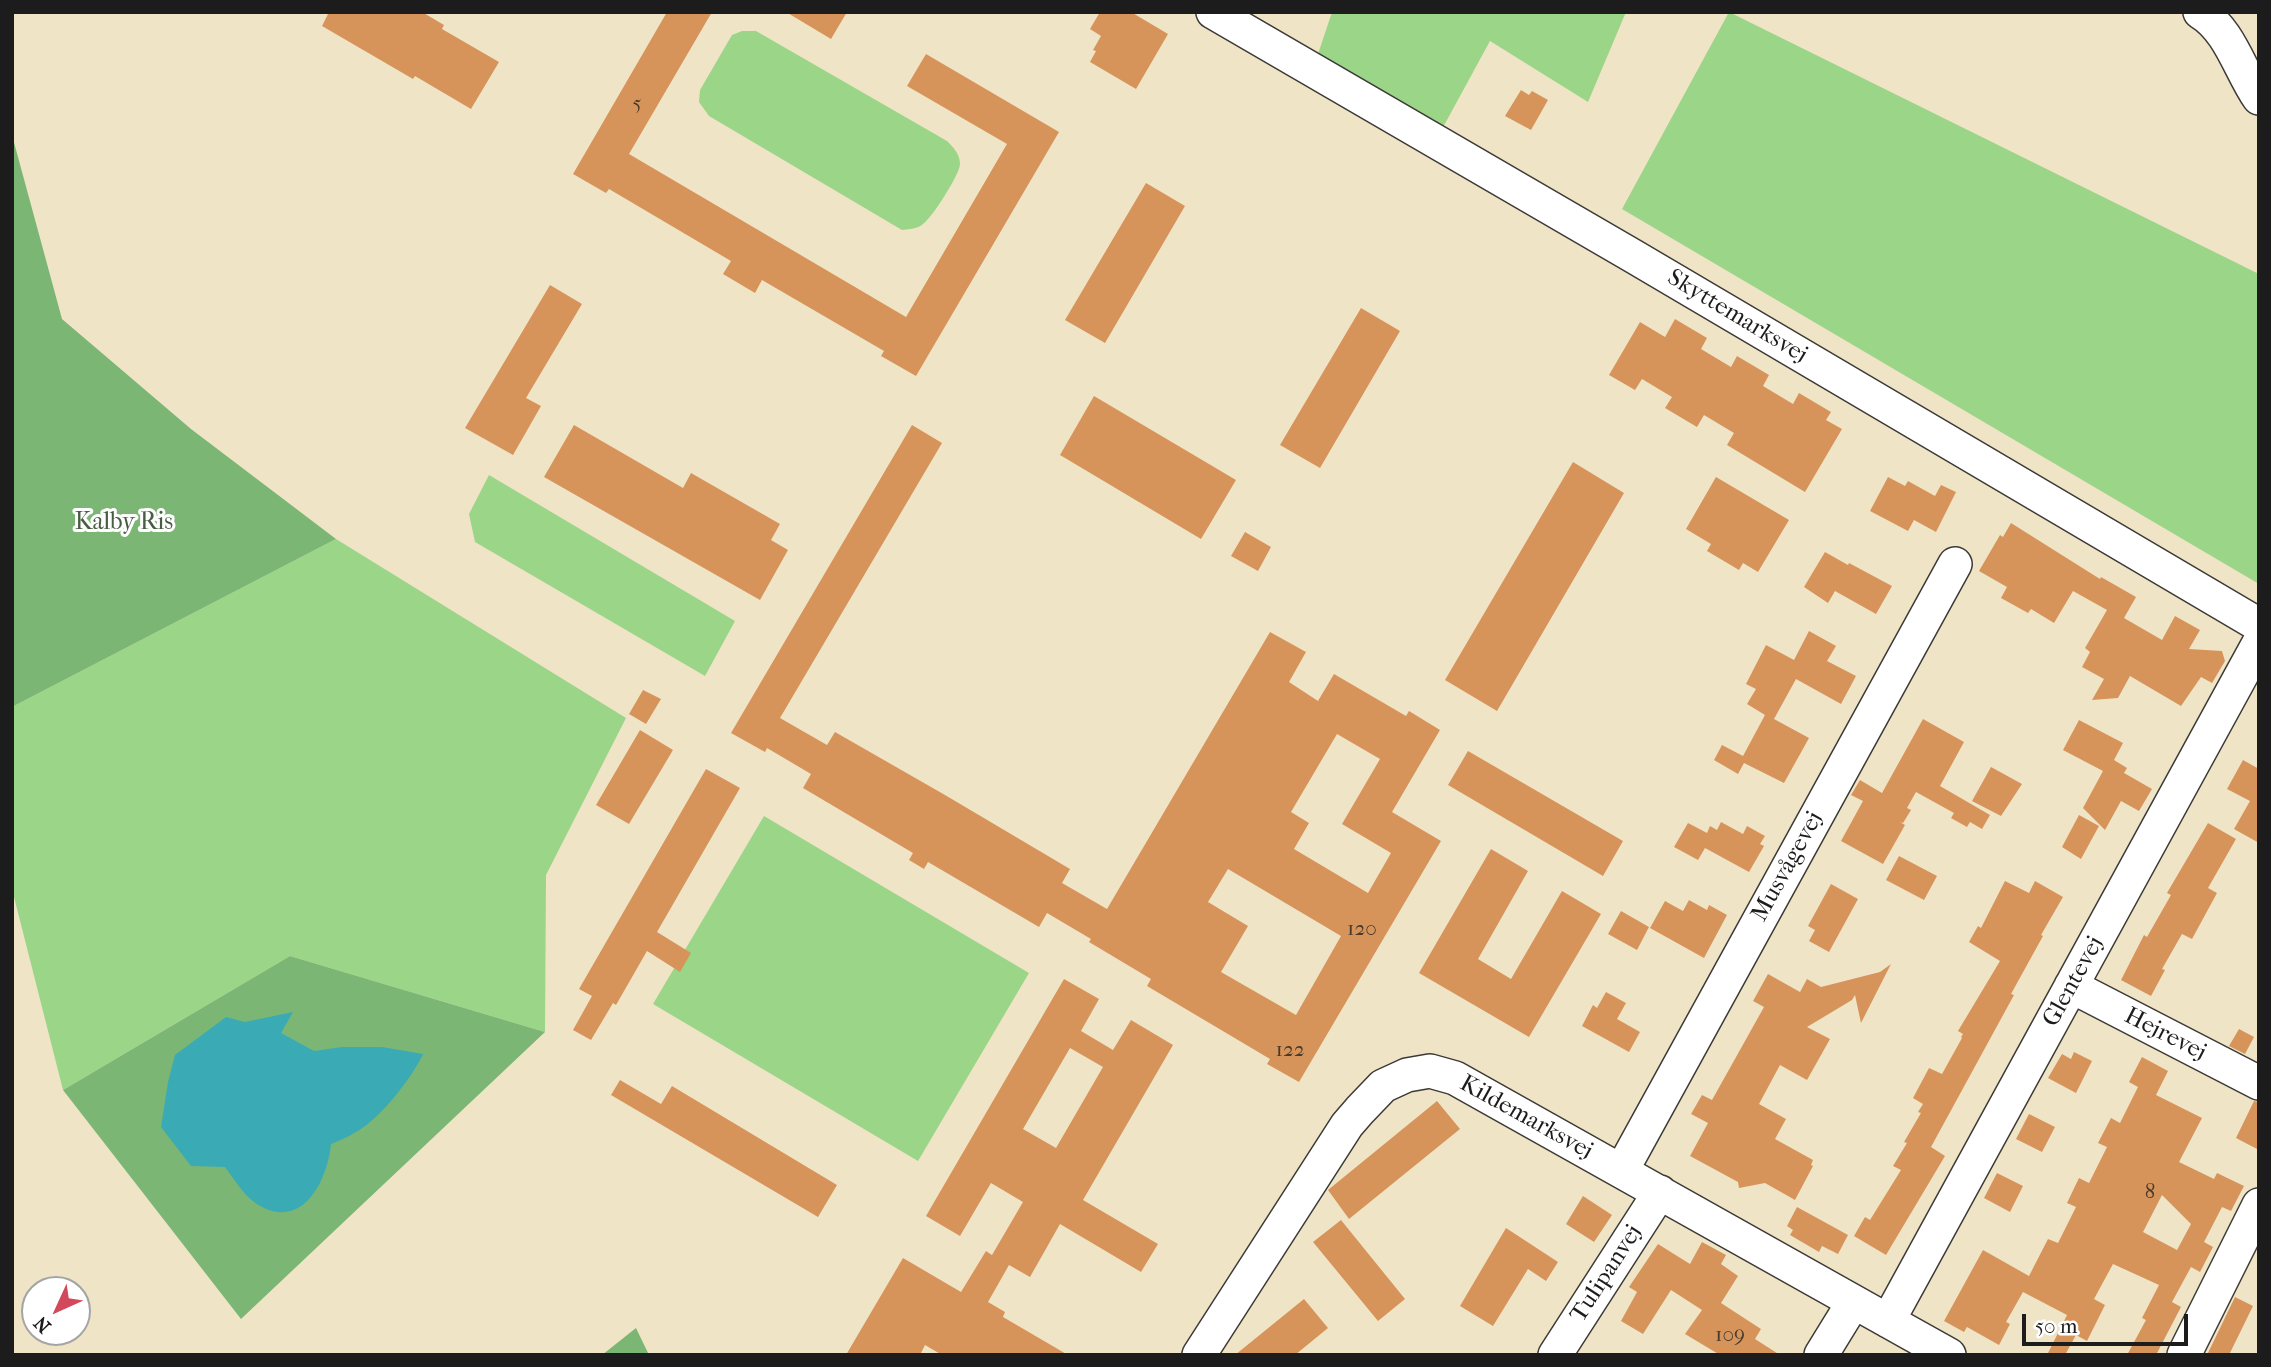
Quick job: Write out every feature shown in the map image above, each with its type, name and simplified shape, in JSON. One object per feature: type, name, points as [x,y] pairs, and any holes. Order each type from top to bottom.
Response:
[{"type":"street","name":"Skyttemarksvej","points":[[1213,12],[2259,625]]},
{"type":"street","points":[[2200,12],[2211,19],[2231,47],[2247,82],[2259,98]]},
{"type":"street","name":"Musvågevej","points":[[1622,1170],[1955,564]]},
{"type":"street","name":"Glentevej","points":[[1888,1321],[2259,643]]},
{"type":"street","name":"Hejrevej","points":[[2071,986],[2259,1083]]},
{"type":"street","name":"Kildemarksvej","points":[[1199,1355],[1347,1125],[1383,1086],[1407,1075],[1430,1071],[1455,1078],[1948,1355]]},
{"type":"street","name":"Tulipanvej","points":[[1555,1355],[1660,1192]]},
{"type":"street","points":[[2184,1355],[2259,1205]]},
{"type":"street","points":[[1821,1355],[1853,1303]]},
{"type":"green space","points":[[1332,12],[1626,12],[1588,102],[1490,41],[1441,131],[1316,60]]},
{"type":"green space","points":[[1729,12],[2259,274],[2259,584],[1622,209]]},
{"type":"green space","points":[[742,31],[756,31],[949,143],[959,157],[959,169],[945,196],[923,224],[902,230],[709,116],[699,102],[700,90],[732,35]]},
{"type":"green space","name":"Kalby Ris","points":[[12,135],[62,319],[191,429],[336,539],[12,707]]},
{"type":"green space","points":[[489,475],[735,621],[705,676],[475,542],[469,514]]},
{"type":"green space","points":[[336,539],[626,718],[546,875],[545,1032],[290,956],[63,1090],[12,889],[12,707]]},
{"type":"green space","points":[[764,816],[1029,973],[918,1161],[653,1004]]},
{"type":"green space","points":[[290,956],[545,1032],[241,1319],[63,1090]]},
{"type":"green space","points":[[636,1328],[649,1355],[602,1355]]},
{"type":"water","points":[[293,1012],[281,1033],[314,1051],[342,1047],[382,1047],[423,1054],[403,1086],[375,1118],[356,1132],[331,1144],[324,1174],[317,1188],[299,1208],[287,1212],[273,1211],[257,1204],[248,1197],[225,1167],[191,1166],[161,1127],[175,1055],[226,1017],[245,1022]]},
{"type":"building","points":[[329,12],[422,12],[444,25],[442,29],[499,62],[471,109],[322,26]]},
{"type":"building","points":[[667,12],[712,12],[629,154],[906,317],[1007,144],[907,86],[926,54],[1059,132],[916,376],[881,356],[884,351],[762,280],[755,293],[723,274],[731,261],[609,189],[606,193],[573,174]]},
{"type":"building","points":[[786,12],[847,12],[831,39]]},
{"type":"building","points":[[1100,12],[1131,12],[1168,34],[1136,89],[1090,62],[1101,36],[1090,29]]},
{"type":"building","points":[[1521,90],[1529,95],[1532,91],[1548,100],[1531,130],[1505,116]]},
{"type":"building","points":[[1146,183],[1185,206],[1105,343],[1065,320]]},
{"type":"building","points":[[550,285],[582,304],[526,398],[541,406],[513,455],[465,428]]},
{"type":"building","points":[[1361,308],[1400,331],[1320,468],[1280,445]]},
{"type":"building","points":[[1675,319],[1707,338],[1701,349],[1731,367],[1737,356],[1769,375],[1763,386],[1793,404],[1799,393],[1831,412],[1826,420],[1842,429],[1805,492],[1727,445],[1734,433],[1704,415],[1697,427],[1665,408],[1672,397],[1642,379],[1635,390],[1609,375],[1640,322],[1665,337]]},
{"type":"building","points":[[1094,396],[1236,480],[1201,539],[1060,455]]},
{"type":"building","points":[[574,425],[683,488],[691,473],[780,524],[771,540],[788,550],[760,600],[544,477]]},
{"type":"building","points":[[912,425],[942,443],[780,718],[827,745],[835,732],[945,795],[1070,869],[1062,883],[1107,909],[1270,632],[1306,652],[1289,682],[1318,701],[1334,674],[1406,716],[1409,711],[1440,730],[1392,812],[1441,841],[1299,1082],[1267,1064],[1270,1059],[1147,986],[1151,979],[1047,913],[1039,927],[928,862],[924,869],[909,860],[913,853],[803,788],[811,774],[767,748],[765,752],[731,733]],"holes":[[[1337,734],[1380,759],[1342,824],[1391,853],[1368,893],[1294,849],[1309,823],[1291,812]],[[1228,869],[1341,936],[1296,1015],[1221,972],[1248,926],[1208,902]]]},
{"type":"building","points":[[1573,462],[1624,493],[1497,711],[1445,680]]},
{"type":"building","points":[[1716,477],[1789,520],[1758,572],[1743,563],[1739,570],[1707,551],[1711,544],[1686,529]]},
{"type":"building","points":[[1888,477],[1905,486],[1908,481],[1935,496],[1941,485],[1956,492],[1936,532],[1914,520],[1908,531],[1870,511]]},
{"type":"building","points":[[2011,523],[2100,579],[2101,577],[2136,597],[2124,618],[2162,640],[2175,616],[2200,630],[2189,649],[2222,651],[2225,661],[2212,683],[2201,677],[2181,706],[2130,676],[2118,698],[2092,700],[2104,679],[2082,667],[2090,652],[2085,648],[2107,610],[2073,591],[2054,623],[2031,609],[2028,613],[2001,598],[2007,587],[1979,571],[2000,535],[2003,537]]},
{"type":"building","points":[[1245,532],[1271,547],[1258,571],[1231,556]]},
{"type":"building","points":[[1825,552],[1892,586],[1876,614],[1835,591],[1828,603],[1804,587]]},
{"type":"building","points":[[1809,631],[1836,646],[1827,661],[1856,676],[1841,704],[1796,679],[1774,719],[1809,738],[1784,783],[1744,763],[1738,774],[1714,760],[1722,745],[1743,756],[1765,715],[1747,704],[1756,689],[1746,684],[1766,645],[1794,660]]},
{"type":"building","points":[[643,690],[661,699],[646,724],[629,714]]},
{"type":"building","points":[[1923,719],[1964,742],[1940,786],[1990,815],[1982,829],[1970,822],[1967,827],[1951,818],[1954,813],[1916,792],[1907,808],[1911,810],[1903,823],[1900,822],[1905,825],[1883,864],[1841,841],[1863,801],[1851,795],[1860,780],[1882,793]]},
{"type":"building","points":[[2079,720],[2123,743],[2114,760],[2127,768],[2124,773],[2152,789],[2139,811],[2121,801],[2105,830],[2083,808],[2103,771],[2063,750]]},
{"type":"building","points":[[640,730],[673,750],[629,824],[596,805]]},
{"type":"building","points":[[1468,751],[1623,841],[1603,876],[1448,785]]},
{"type":"building","points":[[2243,760],[2259,769],[2259,843],[2234,829],[2250,801],[2227,789]]},
{"type":"building","points":[[1991,767],[2022,784],[2001,816],[1972,801]]},
{"type":"building","points":[[706,769],[740,788],[657,932],[691,953],[680,972],[647,951],[616,1005],[613,1003],[591,1040],[573,1030],[592,996],[579,989]]},
{"type":"building","points":[[2079,815],[2099,826],[2081,859],[2062,847]]},
{"type":"building","points":[[1721,822],[1743,834],[1747,826],[1765,836],[1760,844],[1764,846],[1749,872],[1705,848],[1698,860],[1674,847],[1688,823],[1707,833],[1710,826],[1717,830]]},
{"type":"building","points":[[2208,823],[2236,839],[2208,888],[2217,893],[2192,939],[2182,934],[2162,969],[2165,970],[2151,996],[2121,980],[2144,935],[2147,937],[2171,895],[2167,893]]},
{"type":"building","points":[[1491,849],[1528,871],[1478,959],[1511,979],[1562,891],[1601,914],[1529,1037],[1419,973]]},
{"type":"building","points":[[1899,856],[1937,876],[1924,900],[1886,880]]},
{"type":"building","points":[[2005,881],[2029,893],[2035,881],[2063,897],[2011,994],[2014,995],[1931,1147],[1945,1156],[1886,1255],[1854,1236],[1865,1217],[1870,1220],[1901,1170],[1893,1166],[1907,1143],[1904,1142],[1921,1113],[1918,1112],[1923,1104],[1913,1098],[1929,1068],[1942,1074],[1962,1038],[1963,1034],[1958,1031],[2000,961],[1969,942],[1978,926],[1981,928]]},
{"type":"building","points":[[1831,884],[1858,899],[1829,952],[1809,941],[1815,930],[1808,926]]},
{"type":"building","points":[[1689,900],[1707,910],[1709,905],[1727,915],[1704,958],[1650,928],[1665,901],[1683,911]]},
{"type":"building","points":[[1621,911],[1649,927],[1637,950],[1608,934]]},
{"type":"building","points":[[1891,964],[1861,1023],[1855,995],[1852,1000],[1807,1027],[1830,1039],[1807,1080],[1780,1065],[1759,1104],[1786,1119],[1775,1139],[1813,1160],[1813,1166],[1795,1200],[1765,1183],[1739,1188],[1738,1182],[1690,1156],[1708,1123],[1691,1114],[1702,1095],[1712,1100],[1764,1007],[1753,1001],[1768,974],[1800,992],[1807,979],[1821,987],[1880,972]]},
{"type":"building","points":[[1064,979],[1099,999],[1081,1031],[1113,1050],[1131,1020],[1173,1045],[1083,1200],[1158,1244],[1141,1272],[1060,1224],[1030,1277],[1009,1265],[988,1302],[1005,1312],[1003,1317],[1068,1355],[942,1355],[925,1345],[920,1355],[846,1355],[903,1258],[961,1292],[986,1251],[992,1255],[1023,1202],[991,1183],[960,1236],[926,1216]],"holes":[[[1070,1048],[1103,1067],[1056,1148],[1023,1129]]]},
{"type":"building","points":[[1606,992],[1626,1003],[1617,1019],[1640,1032],[1629,1052],[1582,1026],[1593,1005],[1597,1008]]},
{"type":"building","points":[[2239,1029],[2254,1037],[2245,1054],[2229,1046]]},
{"type":"building","points":[[2074,1052],[2092,1061],[2076,1093],[2048,1078],[2062,1054],[2071,1059]]},
{"type":"building","points":[[2142,1057],[2168,1071],[2156,1095],[2202,1118],[2179,1162],[2214,1179],[2217,1173],[2244,1186],[2231,1211],[2222,1207],[2204,1242],[2213,1247],[2200,1272],[2191,1267],[2172,1302],[2181,1307],[2156,1355],[2127,1355],[2146,1320],[2142,1318],[2159,1285],[2113,1264],[2094,1299],[2105,1305],[2087,1341],[2076,1335],[2065,1355],[2047,1355],[2067,1315],[2023,1292],[2006,1322],[2010,1324],[1999,1345],[1967,1327],[1964,1332],[1944,1321],[1983,1250],[2029,1276],[2048,1239],[2058,1243],[2076,1207],[2067,1203],[2079,1178],[2089,1183],[2107,1147],[2098,1143],[2111,1118],[2120,1123],[2138,1087],[2129,1082]],"holes":[[[2162,1195],[2191,1224],[2177,1250],[2143,1232]]]},
{"type":"building","points":[[620,1080],[661,1104],[672,1086],[837,1185],[818,1217],[611,1095]]},
{"type":"building","points":[[1437,1101],[1460,1129],[1349,1219],[1328,1190]]},
{"type":"building","points":[[2254,1101],[2259,1102],[2259,1150],[2236,1138]]},
{"type":"building","points":[[2029,1114],[2055,1127],[2042,1152],[2016,1139]]},
{"type":"building","points":[[1997,1173],[2023,1186],[2010,1212],[1984,1198]]},
{"type":"building","points":[[1583,1196],[1612,1215],[1594,1242],[1566,1224]]},
{"type":"building","points":[[1797,1207],[1848,1235],[1838,1254],[1822,1246],[1819,1252],[1790,1235],[1793,1230],[1787,1226]]},
{"type":"building","points":[[1341,1220],[1405,1299],[1378,1321],[1313,1242]]},
{"type":"building","points":[[1506,1228],[1558,1262],[1546,1281],[1528,1269],[1493,1326],[1460,1306]]},
{"type":"building","points":[[1702,1242],[1726,1255],[1721,1264],[1738,1276],[1721,1303],[1761,1329],[1755,1339],[1780,1355],[1720,1355],[1685,1334],[1702,1310],[1671,1290],[1643,1334],[1621,1321],[1637,1292],[1629,1287],[1658,1244],[1690,1264]]},
{"type":"building","points":[[2235,1297],[2253,1306],[2229,1355],[2207,1355]]},
{"type":"building","points":[[1304,1299],[1328,1328],[1295,1355],[1235,1355]]}]
